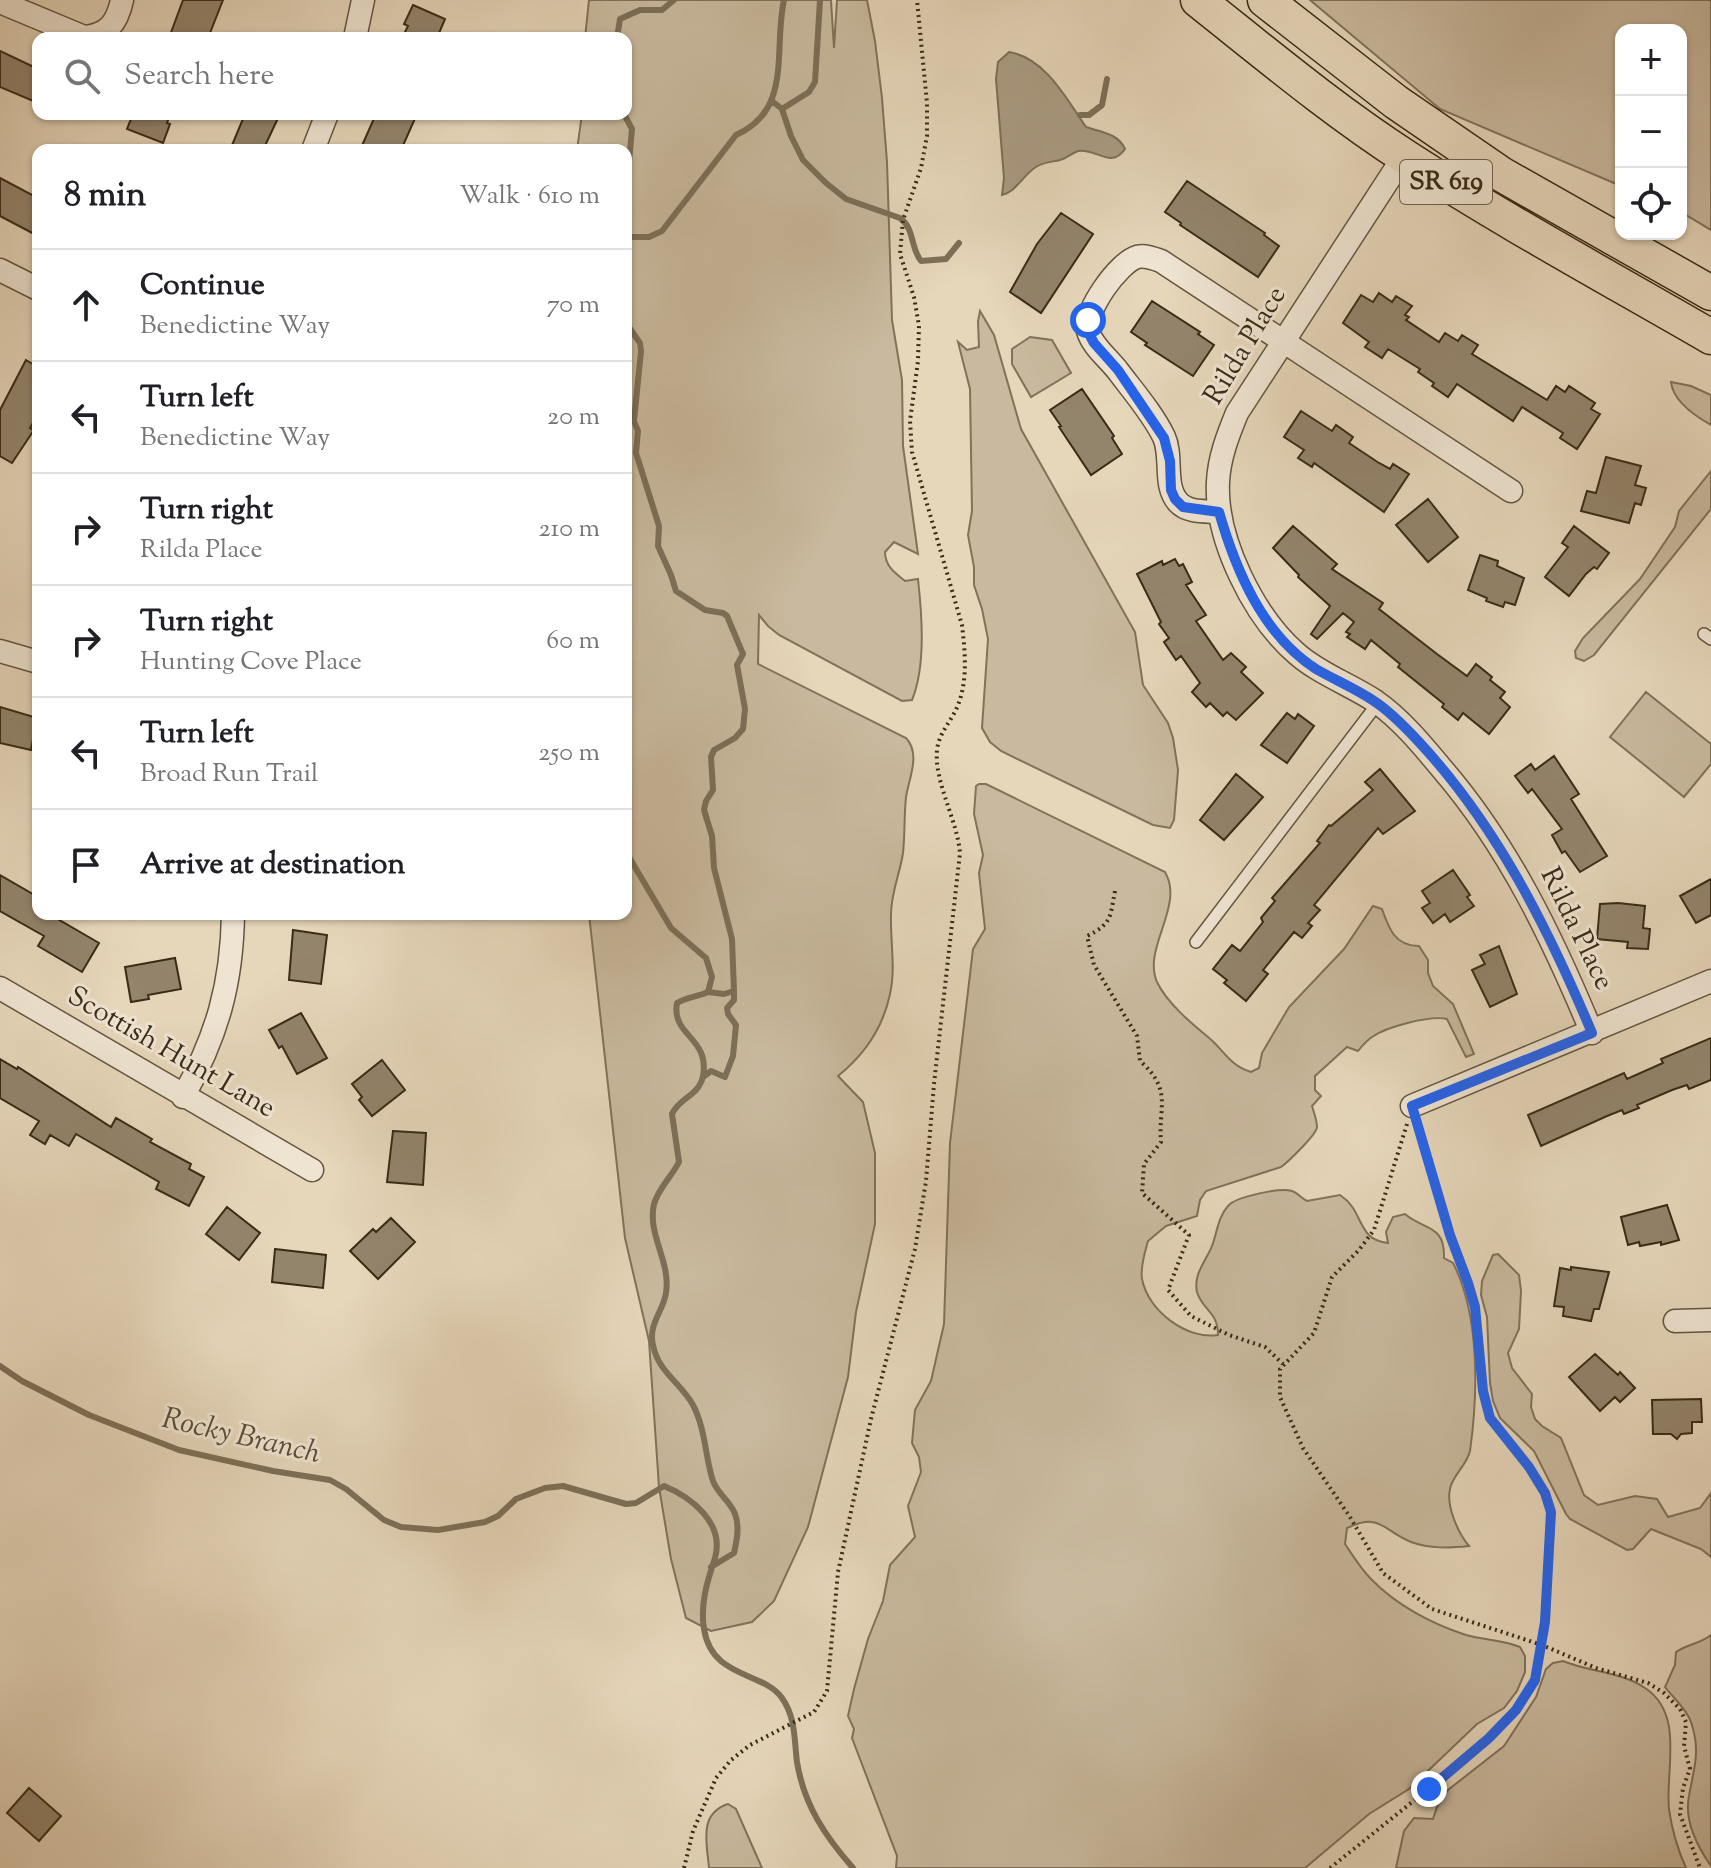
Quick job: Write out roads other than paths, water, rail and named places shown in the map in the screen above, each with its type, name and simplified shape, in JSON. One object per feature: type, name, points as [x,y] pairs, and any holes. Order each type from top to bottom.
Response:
[{"type":"main road","name":"SR 619","points":[[1198,0],[1297,78],[1404,156],[1510,223],[1711,337]]},
{"type":"main road","name":"SR 619","points":[[1265,0],[1396,102],[1501,174],[1711,293]]},
{"type":"street","points":[[104,32],[116,20],[122,0]]},
{"type":"street","points":[[356,32],[363,0]]},
{"type":"street","points":[[0,2],[72,32]]},
{"type":"street","points":[[315,144],[325,120]]},
{"type":"street","name":"Rilda Place","points":[[1404,156],[1237,413],[1224,445],[1218,481],[1219,512],[1239,569],[1256,604],[1278,636],[1315,668],[1378,703],[1419,742],[1474,809],[1535,907],[1592,1033]]},
{"type":"street","points":[[1219,512],[1183,507],[1175,499],[1164,438],[1088,332],[1091,310],[1124,264],[1138,257],[1161,261],[1511,491]]},
{"type":"street","points":[[0,270],[32,286]]},
{"type":"street","points":[[0,651],[32,660]]},
{"type":"street","points":[[183,1097],[201,1066],[227,990],[233,950],[233,920]]},
{"type":"street","points":[[1412,1106],[1711,981]]},
{"type":"street","name":"Scottish Hunt Lane","points":[[0,988],[312,1170]]},
{"type":"street","points":[[1675,1321],[1711,1320]]},
{"type":"lane","points":[[1196,942],[1378,703]]},
{"type":"waterway","points":[[618,32],[620,19],[640,10],[662,10],[674,0]]},
{"type":"waterway","points":[[632,237],[649,237],[662,231],[736,135],[754,124],[766,110],[777,77],[784,0]]},
{"type":"waterway","points":[[782,109],[809,92],[815,82],[820,0]]},
{"type":"waterway","points":[[1080,115],[1089,115],[1102,105],[1107,79]]},
{"type":"waterway","points":[[772,101],[782,109],[803,160],[846,199],[905,222],[921,261],[946,259],[959,243]]},
{"type":"waterway","points":[[627,120],[632,129],[631,144]]},
{"type":"waterway","points":[[632,332],[640,343],[641,351],[634,421],[638,431],[636,453],[659,526],[658,546],[676,591],[705,610],[727,616],[743,654],[737,665],[745,709],[743,729],[735,738],[714,750],[711,757],[713,790],[704,810],[712,836],[714,868],[732,939],[734,991],[724,994],[708,992]]},
{"type":"waterway","points":[[632,862],[671,928],[706,958],[712,977],[708,992],[677,1003],[680,1023],[696,1044],[704,1063],[701,1083],[672,1114],[679,1162],[654,1204],[654,1226],[667,1281],[652,1338],[660,1363],[693,1405],[713,1481],[736,1517],[734,1553],[711,1567]]},
{"type":"waterway","points":[[703,1077],[711,1071],[725,1077],[733,1056],[736,1025],[727,1008],[734,1000],[734,991]]},
{"type":"waterway","name":"Rocky Branch","points":[[0,1366],[22,1381],[89,1415],[179,1450],[330,1480],[384,1520],[401,1527],[438,1530],[485,1522],[498,1516],[516,1499],[545,1488],[563,1486],[626,1504],[636,1503],[664,1486],[685,1497],[710,1523],[717,1545],[703,1611],[709,1645],[727,1666],[774,1689],[782,1698],[792,1721],[800,1778],[810,1806],[833,1844],[853,1868]]}]
